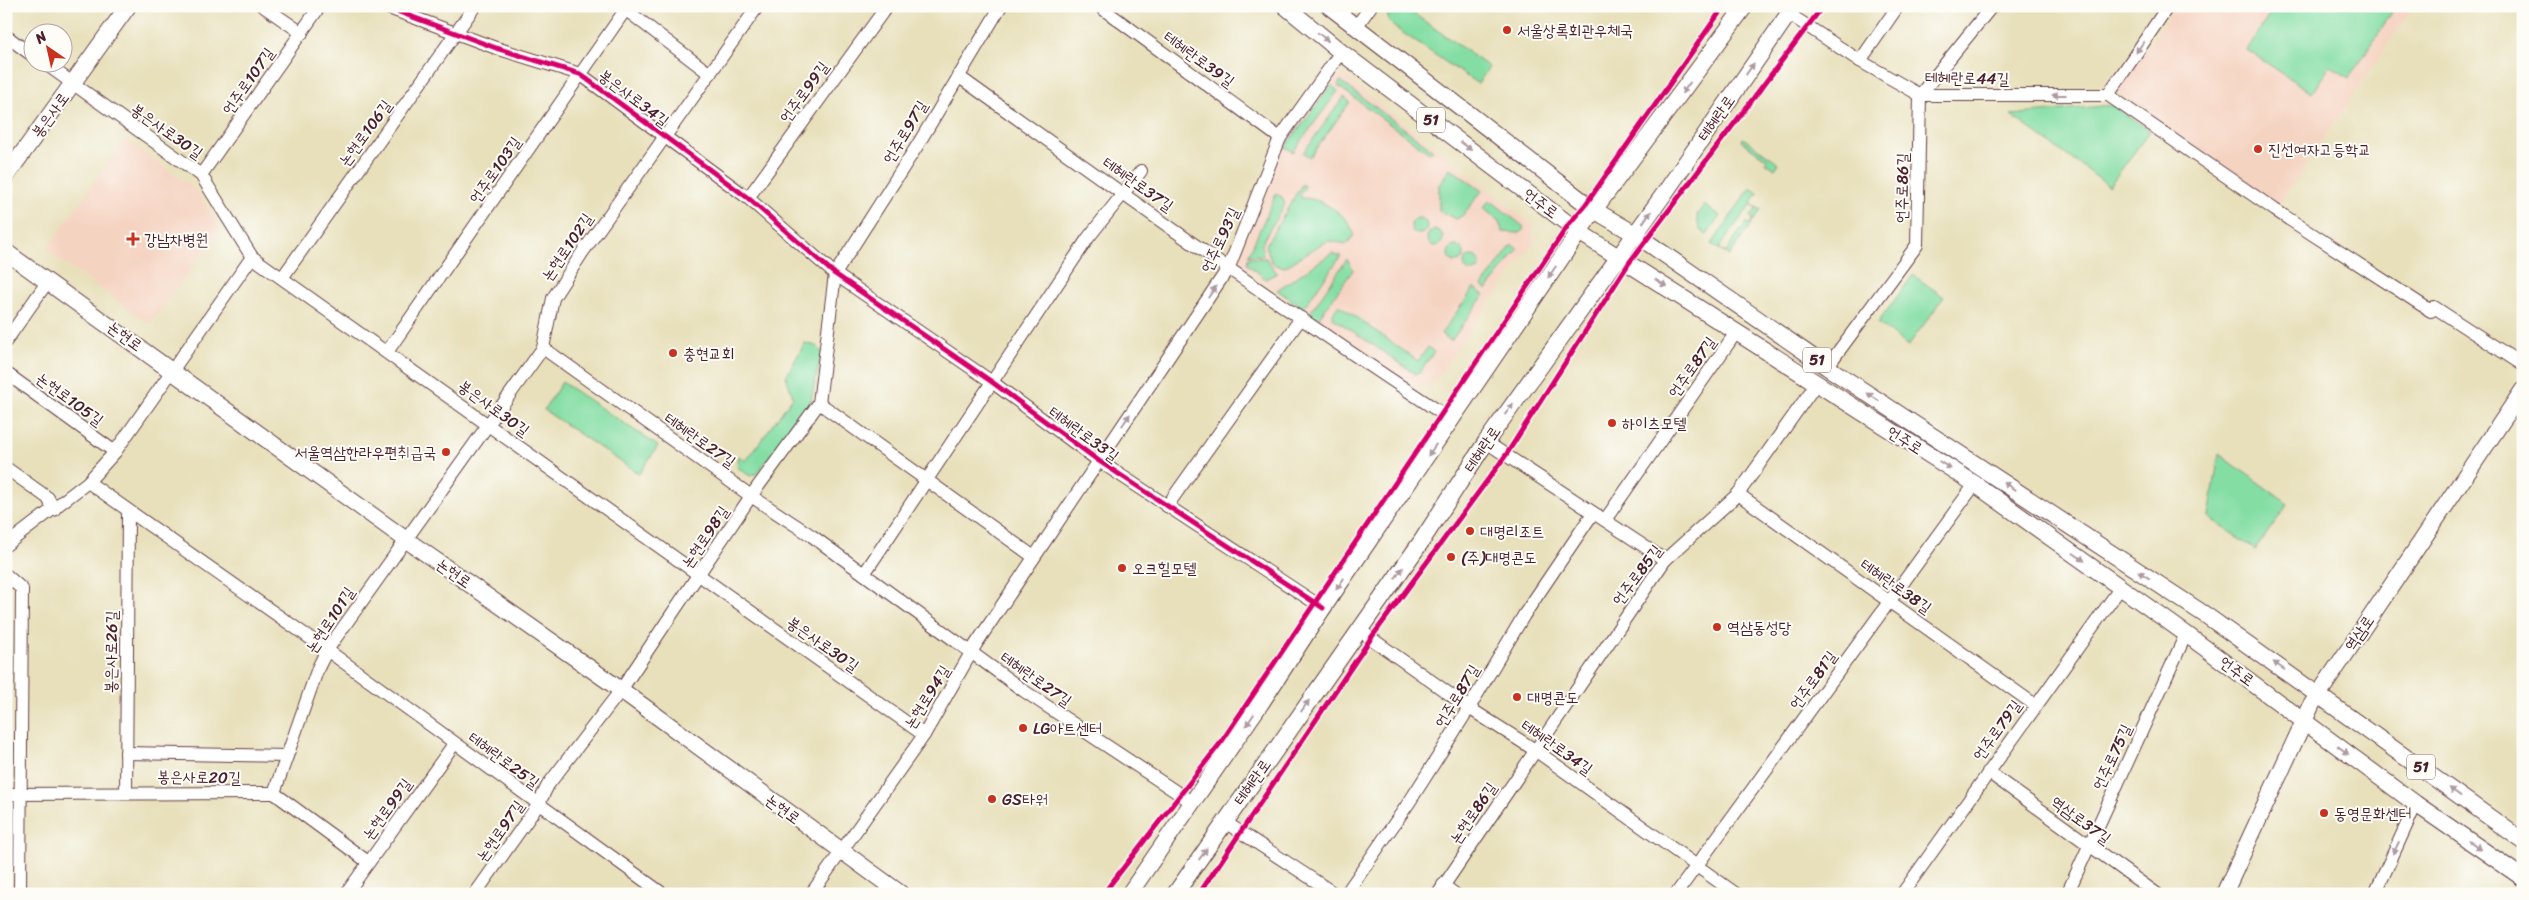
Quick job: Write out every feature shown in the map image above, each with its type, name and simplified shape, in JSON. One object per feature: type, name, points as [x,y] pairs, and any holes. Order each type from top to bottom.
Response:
[{"type":"main road","name":"봉은사로","points":[[6,176],[128,6]]},
{"type":"main road","name":"언주로","points":[[1285,6],[1341,52],[1579,232],[1975,484],[2186,634],[2416,804],[2523,878]]},
{"type":"main road","name":"언주로","points":[[1329,6],[1594,210],[1635,234],[1827,367],[2199,610],[2523,841]]},
{"type":"main road","points":[[1128,894],[1193,803],[1323,608],[1594,210],[1745,6]]},
{"type":"main road","name":"테헤란로","points":[[1175,894],[1421,542],[1486,442],[1619,257],[1791,10]]},
{"type":"main road","name":"논현로","points":[[6,252],[405,539],[620,690],[901,894]]},
{"type":"main road","name":"역삼로","points":[[2224,894],[2304,721],[2319,694],[2523,390]]},
{"type":"main road","points":[[1141,894],[1162,859],[1162,847]]},
{"type":"street","points":[[263,6],[302,33]]},
{"type":"street","name":"언주로107길","points":[[201,175],[320,6]]},
{"type":"street","name":"봉은사로34길","points":[[383,6],[496,48],[580,74],[748,198],[835,274]]},
{"type":"street","name":"논현로106길","points":[[282,278],[474,6]]},
{"type":"street","name":"논현로102길","points":[[405,539],[543,348],[553,298],[582,253],[758,6]]},
{"type":"street","name":"언주로99길","points":[[748,198],[887,6]]},
{"type":"street","name":"언주로97길","points":[[835,274],[917,146],[1001,6]]},
{"type":"street","name":"테헤란로39길","points":[[1099,6],[1280,138]]},
{"type":"street","points":[[1356,27],[1371,6]]},
{"type":"street","points":[[1860,61],[1898,6]]},
{"type":"street","points":[[1920,95],[1992,6]]},
{"type":"street","points":[[2168,6],[2108,95],[2275,210],[2523,365]]},
{"type":"street","points":[[625,7],[710,74]]},
{"type":"street","name":"언주로103길","points":[[386,352],[625,7]]},
{"type":"street","name":"테헤란로44길","points":[[1791,10],[1860,61],[1920,95],[2108,95]]},
{"type":"street","points":[[6,36],[22,48]]},
{"type":"street","name":"언주로93길","points":[[1099,461],[1230,267],[1280,138],[1341,52]]},
{"type":"street","name":"봉은사로30길","points":[[56,72],[201,175],[252,257],[924,735]]},
{"type":"street","name":"테헤란로37길","points":[[958,76],[1122,194],[1452,420]]},
{"type":"street","name":"언주로86길","points":[[1827,367],[1917,246],[1920,95]]},
{"type":"street","points":[[864,574],[1088,238],[1141,171]]},
{"type":"street","points":[[6,545],[88,482],[115,452],[252,257]]},
{"type":"street","name":"테헤란로33길","points":[[835,274],[992,382],[1099,461],[1323,608]]},
{"type":"street","name":"논현로98길","points":[[620,690],[751,496],[818,403],[835,274]]},
{"type":"street","points":[[6,341],[48,281]]},
{"type":"street","points":[[1166,506],[1301,318]]},
{"type":"street","name":"언주로87길","points":[[1605,520],[1737,332]]},
{"type":"street","name":"테헤란로27길","points":[[543,348],[864,574],[1024,691],[1193,803]]},
{"type":"street","name":"논현로105길","points":[[6,373],[115,452]]},
{"type":"street","name":"언주로85길","points":[[1535,750],[1665,560],[1738,494],[1816,384]]},
{"type":"street","points":[[818,403],[1034,557]]},
{"type":"street","points":[[1486,442],[1665,560]]},
{"type":"street","name":"논현로94길","points":[[811,894],[924,735],[976,644],[1099,461]]},
{"type":"street","points":[[6,468],[48,498],[54,510]]},
{"type":"street","points":[[88,482],[128,512],[327,650]]},
{"type":"street","name":"언주로81길","points":[[1676,894],[1975,484]]},
{"type":"street","name":"테헤란로38길","points":[[1738,494],[2035,705]]},
{"type":"street","name":"봉은사로26길","points":[[126,793],[128,512]]},
{"type":"street","name":"언주로87길","points":[[1346,894],[1410,801],[1469,708],[1524,615],[1593,513]]},
{"type":"street","name":"논현로101길","points":[[274,793],[318,668],[327,650],[405,539]]},
{"type":"street","points":[[6,575],[22,589],[19,794],[20,894]]},
{"type":"street","name":"언주로79길","points":[[1902,894],[2121,587]]},
{"type":"street","name":"테헤란로34길","points":[[1358,630],[1469,708],[1535,750],[1736,894]]},
{"type":"street","name":"언주로75길","points":[[2067,894],[2186,634]]},
{"type":"street","name":"테헤란로25길","points":[[327,650],[663,894]]},
{"type":"street","name":"논현로97길","points":[[475,894],[538,804],[548,785],[620,690]]},
{"type":"street","name":"논현로99길","points":[[346,894],[454,744]]},
{"type":"street","name":"논현로86길","points":[[1441,889],[1535,750]]},
{"type":"street","points":[[126,753],[287,756]]},
{"type":"street","name":"역삼로37길","points":[[1988,772],[2157,894]]},
{"type":"street","points":[[274,793],[368,862]]},
{"type":"street","name":"봉은사로20길","points":[[6,794],[274,793]]},
{"type":"street","points":[[2376,894],[2416,804]]},
{"type":"street","points":[[1225,822],[1335,894]]},
{"type":"street","points":[[1441,889],[1456,894]]},
{"type":"shaded area","name":"진선여자고등학교","points":[[2176,6],[2414,6],[2278,206],[2117,91]]},
{"type":"shaded area","points":[[1343,75],[1533,225],[1533,243],[1430,387],[1415,387],[1240,265],[1238,257],[1267,192],[1277,151],[1329,77]]},
{"type":"shaded area","name":"강남차병원","points":[[125,139],[196,190],[221,228],[150,324],[46,250]]},
{"type":"green space","points":[[1386,6],[1403,6],[1489,67],[1478,84],[1394,27],[1389,22]]},
{"type":"green space","points":[[2275,6],[2396,6],[2349,78],[2330,65],[2312,93],[2247,50]]},
{"type":"green space","points":[[1340,81],[1433,150],[1429,153],[1338,86]]},
{"type":"green space","points":[[1331,85],[1338,91],[1293,152],[1285,147]]},
{"type":"green space","points":[[1344,97],[1350,102],[1310,157],[1303,153]]},
{"type":"green space","points":[[2113,105],[2150,131],[2109,186],[2011,115]]},
{"type":"green space","points":[[1743,138],[1779,163],[1775,169],[1765,162],[1767,159],[1741,141]]},
{"type":"green space","points":[[1450,168],[1482,191],[1462,216],[1456,219],[1439,211],[1439,185]]},
{"type":"green space","points":[[1302,184],[1305,187],[1300,194],[1301,198],[1309,198],[1333,209],[1347,221],[1354,235],[1347,244],[1329,241],[1285,267],[1275,265],[1271,261],[1266,245]]},
{"type":"green space","points":[[1750,188],[1758,193],[1751,204],[1761,210],[1729,256],[1712,244]],"holes":[[[1751,204],[1757,208],[1751,216],[1753,220],[1751,224],[1746,223],[1725,253],[1719,248]]]},
{"type":"green space","points":[[1276,194],[1282,197],[1285,204],[1264,239],[1262,245],[1263,255],[1248,256]]},
{"type":"green space","points":[[1490,200],[1524,227],[1523,230],[1519,233],[1503,232],[1498,220],[1483,208]]},
{"type":"green space","points":[[1704,205],[1720,216],[1707,235],[1699,229],[1697,215]]},
{"type":"green space","points":[[1419,218],[1425,220],[1427,226],[1425,232],[1419,234],[1413,232],[1411,226],[1413,220]]},
{"type":"green space","points":[[1435,230],[1441,232],[1443,238],[1441,244],[1435,246],[1429,244],[1427,238],[1429,232]]},
{"type":"green space","points":[[1512,245],[1518,249],[1487,290],[1482,286]]},
{"type":"green space","points":[[1456,246],[1462,248],[1464,254],[1462,260],[1456,262],[1450,260],[1448,254],[1450,248]]},
{"type":"green space","points":[[1332,253],[1341,256],[1303,308],[1277,290]]},
{"type":"green space","points":[[1472,256],[1478,258],[1480,264],[1478,270],[1472,272],[1466,270],[1464,264],[1466,258]]},
{"type":"green space","points":[[1248,258],[1266,258],[1277,273],[1266,279],[1247,264]]},
{"type":"green space","points":[[1347,259],[1353,270],[1318,319],[1310,313]]},
{"type":"green space","points":[[1913,275],[1944,297],[1908,346],[1878,323]]},
{"type":"green space","points":[[1474,288],[1484,295],[1451,341],[1441,334]]},
{"type":"green space","points":[[1339,305],[1418,361],[1428,347],[1434,352],[1419,373],[1416,374],[1333,318],[1333,313]]},
{"type":"green space","points":[[805,343],[816,346],[822,352],[810,404],[756,474],[750,476],[737,467],[739,456],[746,461],[793,397],[786,376]]},
{"type":"green space","points":[[562,382],[658,446],[639,474],[544,410]]},
{"type":"green space","points":[[2219,454],[2288,504],[2255,550],[2209,517]]},
{"type":"cycle path","points":[[383,6],[496,48],[580,74],[748,198],[835,274],[992,382],[1099,461],[1323,608]]},
{"type":"cycle path","points":[[1103,894],[1222,741],[1569,224],[1586,204],[1724,6]]},
{"type":"cycle path","points":[[1199,894],[1371,638],[1506,455],[1629,263],[1823,6]]},
{"type":"place","name":"서울상록회관우체국","points":[[1507,30]]},
{"type":"place","name":"진선여자고등학교","points":[[2258,149]]},
{"type":"place","name":"강남차병원","points":[[133,239]]},
{"type":"place","name":"충현교회","points":[[673,353]]},
{"type":"place","name":"하이츠모텔","points":[[1612,423]]},
{"type":"place","name":"서울역삼한라우편취급국","points":[[446,452]]},
{"type":"place","name":"대명리조트","points":[[1470,531]]},
{"type":"place","name":"(주)대명콘도","points":[[1451,557]]},
{"type":"place","name":"오크힐모텔","points":[[1122,568]]},
{"type":"place","name":"역삼동성당","points":[[1717,627]]},
{"type":"place","name":"대명콘도","points":[[1517,697]]},
{"type":"place","name":"LG아트센터","points":[[1023,728]]},
{"type":"place","name":"GS타워","points":[[992,799]]},
{"type":"place","name":"동영문화센터","points":[[2324,813]]}]
